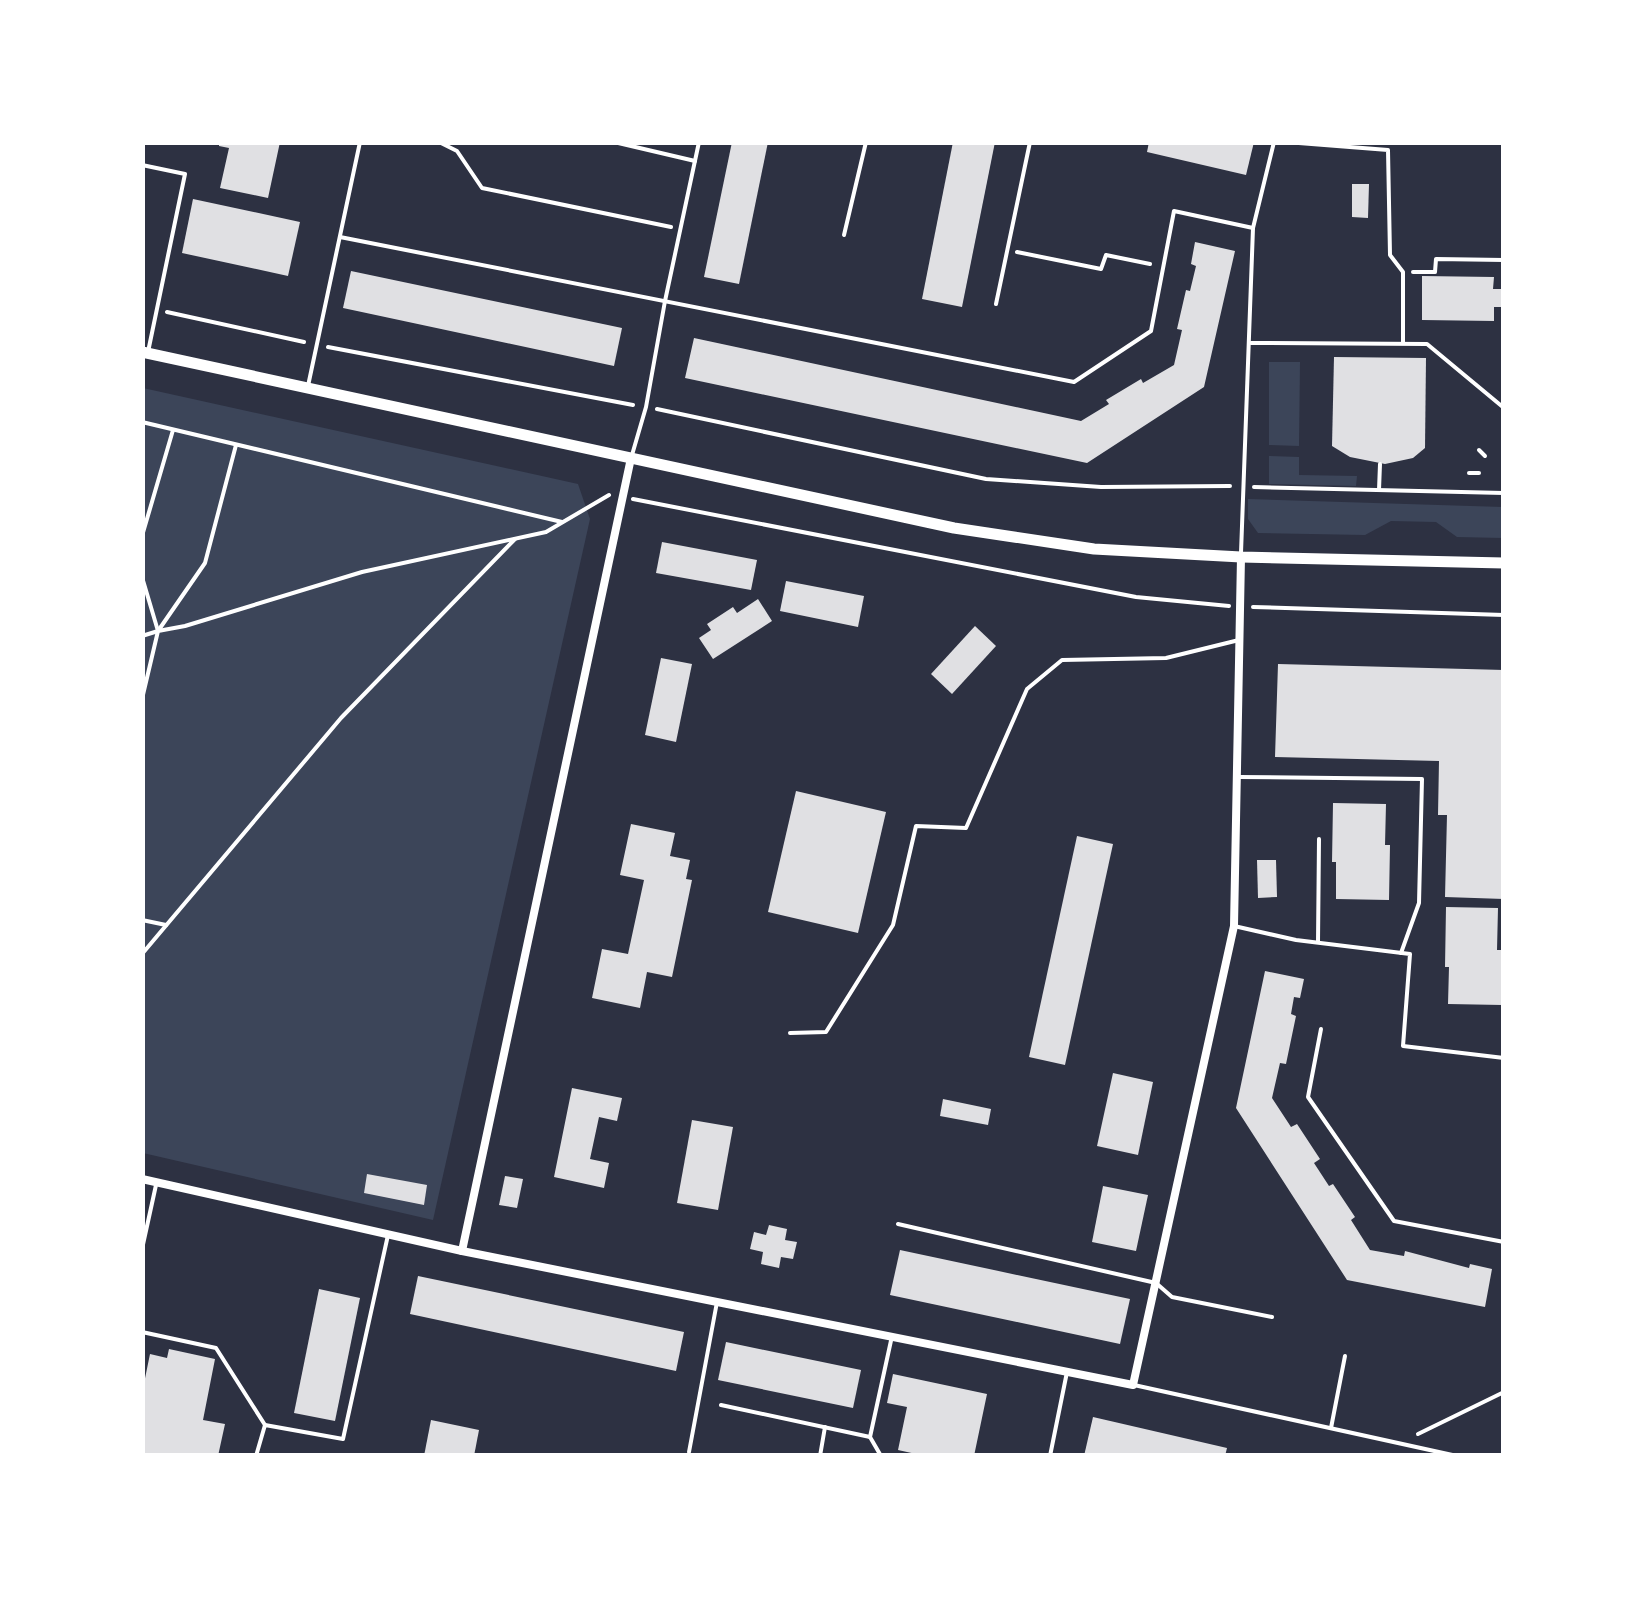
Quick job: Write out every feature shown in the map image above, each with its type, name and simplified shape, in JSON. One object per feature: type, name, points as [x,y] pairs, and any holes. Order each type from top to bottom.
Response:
[{"type":"main road","points":[[145,352],[954,528],[1094,549],[1504,563]]},
{"type":"street","points":[[462,1251],[631,458]]},
{"type":"street","points":[[142,1179],[462,1251],[1134,1385],[1234,926],[1241,557]]},
{"type":"lane","points":[[308,386],[360,142]]},
{"type":"lane","points":[[614,142],[695,161]]},
{"type":"lane","points":[[631,458],[646,407],[699,142]]},
{"type":"lane","points":[[844,235],[866,142]]},
{"type":"lane","points":[[996,304],[1030,142]]},
{"type":"lane","points":[[1241,557],[1254,228],[1274,142]]},
{"type":"lane","points":[[1286,142],[1388,150],[1390,256],[1403,272],[1403,344]]},
{"type":"lane","points":[[142,165],[185,174],[158,310],[145,352]]},
{"type":"lane","points":[[340,237],[1074,382],[1151,331],[1174,211],[1254,228]]},
{"type":"lane","points":[[1250,343],[1427,344],[1504,408]]},
{"type":"lane","points":[[790,1033],[826,1032],[892,925],[916,826],[966,828],[1027,689],[1062,660],[1166,658],[1239,640]]},
{"type":"lane","points":[[1237,777],[1422,778],[1419,903],[1402,953]]},
{"type":"lane","points":[[1318,839],[1318,942]]},
{"type":"lane","points":[[1234,926],[1410,954],[1404,1046],[1504,1058]]},
{"type":"lane","points":[[1320,1029],[1308,1097],[1394,1221],[1504,1242]]},
{"type":"lane","points":[[142,1249],[156,1182]]},
{"type":"lane","points":[[898,1224],[1156,1283],[1172,1296],[1272,1317]]},
{"type":"lane","points":[[142,1332],[216,1348],[265,1425],[343,1438],[388,1235]]},
{"type":"lane","points":[[688,1452],[717,1302]]},
{"type":"lane","points":[[881,1456],[870,1436],[892,1336]]},
{"type":"lane","points":[[1331,1428],[1345,1356]]},
{"type":"lane","points":[[1050,1456],[1067,1372]]},
{"type":"lane","points":[[1134,1385],[1457,1456]]},
{"type":"lane","points":[[721,1405],[870,1436]]},
{"type":"lane","points":[[256,1456],[265,1425]]},
{"type":"lane","points":[[820,1456],[825,1427]]},
{"type":"path","points":[[439,142],[456,152],[482,188],[680,229]]},
{"type":"path","points":[[1007,250],[1101,268],[1106,255],[1163,267]]},
{"type":"path","points":[[1403,272],[1435,272],[1436,259],[1504,260]]},
{"type":"path","points":[[158,310],[986,479],[1101,487],[1244,486],[1504,493]]},
{"type":"path","points":[[142,422],[562,522]]},
{"type":"path","points":[[142,536],[173,430]]},
{"type":"path","points":[[142,699],[158,631],[206,563],[236,444]]},
{"type":"path","points":[[1479,450],[1485,456]]},
{"type":"path","points":[[1379,490],[1380,464]]},
{"type":"path","points":[[1469,473],[1479,473]]},
{"type":"path","points":[[142,636],[362,572],[546,532],[607,494],[1136,597],[1240,606],[1504,615]]},
{"type":"path","points":[[142,954],[340,718],[515,539]]},
{"type":"path","points":[[142,576],[158,631]]},
{"type":"path","points":[[142,920],[166,925]]},
{"type":"path","points":[[1398,1443],[1504,1392]]},
{"type":"shaded area","points":[[1269,362],[1300,362],[1299,446],[1269,445]]},
{"type":"shaded area","points":[[143,388],[578,484],[590,519],[433,1220],[143,1153]]},
{"type":"shaded area","points":[[1269,456],[1299,457],[1299,475],[1357,476],[1356,486],[1269,484]]},
{"type":"shaded area","points":[[1248,499],[1503,507],[1503,538],[1457,537],[1436,522],[1391,521],[1365,535],[1258,533],[1248,519]]},
{"type":"building","points":[[219,142],[280,142],[268,198],[220,188],[229,148],[219,146]]},
{"type":"building","points":[[732,142],[768,142],[739,284],[704,277]]},
{"type":"building","points":[[953,142],[995,142],[962,307],[922,299]]},
{"type":"building","points":[[1149,142],[1254,142],[1246,175],[1147,152]]},
{"type":"building","points":[[1352,184],[1369,184],[1368,218],[1352,217]]},
{"type":"building","points":[[193,199],[300,222],[288,276],[182,253]]},
{"type":"building","points":[[1195,242],[1235,251],[1204,387],[1087,463],[685,378],[694,338],[1081,421],[1109,404],[1106,400],[1174,365],[1182,330],[1177,329],[1196,266],[1191,264]]},
{"type":"building","points":[[351,271],[622,328],[614,366],[343,308]]},
{"type":"building","points":[[1422,276],[1494,277],[1493,289],[1504,289],[1504,307],[1494,307],[1494,321],[1422,320]]},
{"type":"building","points":[[1334,357],[1426,358],[1425,448],[1413,458],[1385,464],[1350,457],[1332,446]]},
{"type":"building","points":[[662,542],[757,560],[751,590],[656,573]]},
{"type":"building","points":[[786,581],[864,596],[858,627],[780,611]]},
{"type":"building","points":[[758,599],[772,621],[713,659],[699,638],[711,630],[707,624],[733,607],[737,613]]},
{"type":"building","points":[[975,626],[996,646],[952,694],[931,674]]},
{"type":"building","points":[[661,658],[692,664],[676,742],[645,735]]},
{"type":"building","points":[[1278,664],[1504,670],[1504,899],[1445,897],[1447,815],[1438,815],[1439,761],[1275,757]]},
{"type":"building","points":[[796,791],[886,812],[858,933],[768,912]]},
{"type":"building","points":[[1333,803],[1386,804],[1389,900],[1336,899]]},
{"type":"building","points":[[631,824],[675,833],[670,856],[690,860],[686,879],[692,880],[672,977],[647,972],[640,1008],[592,998],[602,949],[628,954],[644,880],[620,875]]},
{"type":"building","points":[[1077,836],[1113,844],[1065,1065],[1029,1057]]},
{"type":"building","points":[[1257,860],[1276,860],[1277,897],[1258,898]]},
{"type":"building","points":[[1446,907],[1498,908],[1497,950],[1503,950],[1502,1005],[1448,1004]]},
{"type":"building","points":[[1265,971],[1304,979],[1300,998],[1294,997],[1291,1014],[1296,1016],[1286,1064],[1280,1063],[1272,1098],[1291,1127],[1297,1124],[1320,1159],[1314,1163],[1355,1217],[1351,1220],[1370,1250],[1404,1256],[1405,1251],[1469,1268],[1470,1264],[1492,1269],[1485,1307],[1347,1280],[1236,1108]]},
{"type":"building","points":[[1113,1073],[1153,1082],[1138,1155],[1097,1146]]},
{"type":"building","points":[[572,1088],[622,1098],[617,1121],[599,1117],[590,1159],[609,1163],[604,1188],[554,1177]]},
{"type":"building","points":[[943,1099],[991,1109],[988,1125],[940,1116]]},
{"type":"building","points":[[692,1120],[733,1127],[718,1210],[677,1203]]},
{"type":"building","points":[[367,1174],[427,1185],[424,1205],[364,1193]]},
{"type":"building","points":[[505,1176],[523,1179],[517,1208],[499,1205]]},
{"type":"building","points":[[1103,1186],[1148,1195],[1136,1251],[1092,1242]]},
{"type":"building","points":[[769,1225],[787,1229],[785,1240],[797,1242],[793,1259],[781,1257],[779,1268],[761,1264],[763,1252],[750,1249],[754,1232],[766,1235]]},
{"type":"building","points":[[900,1250],[1130,1299],[1120,1344],[890,1295]]},
{"type":"building","points":[[418,1276],[684,1332],[676,1371],[410,1314]]},
{"type":"building","points":[[319,1289],[360,1298],[335,1421],[294,1413]]},
{"type":"building","points":[[726,1342],[861,1370],[853,1408],[718,1380]]},
{"type":"building","points":[[169,1349],[215,1359],[203,1420],[225,1424],[218,1456],[142,1456],[142,1393],[150,1354],[167,1358]]},
{"type":"building","points":[[893,1374],[987,1394],[974,1456],[925,1456],[898,1450],[907,1407],[887,1403]]},
{"type":"building","points":[[1093,1417],[1227,1448],[1225,1456],[1084,1456]]},
{"type":"building","points":[[431,1420],[479,1430],[474,1456],[424,1456]]}]
